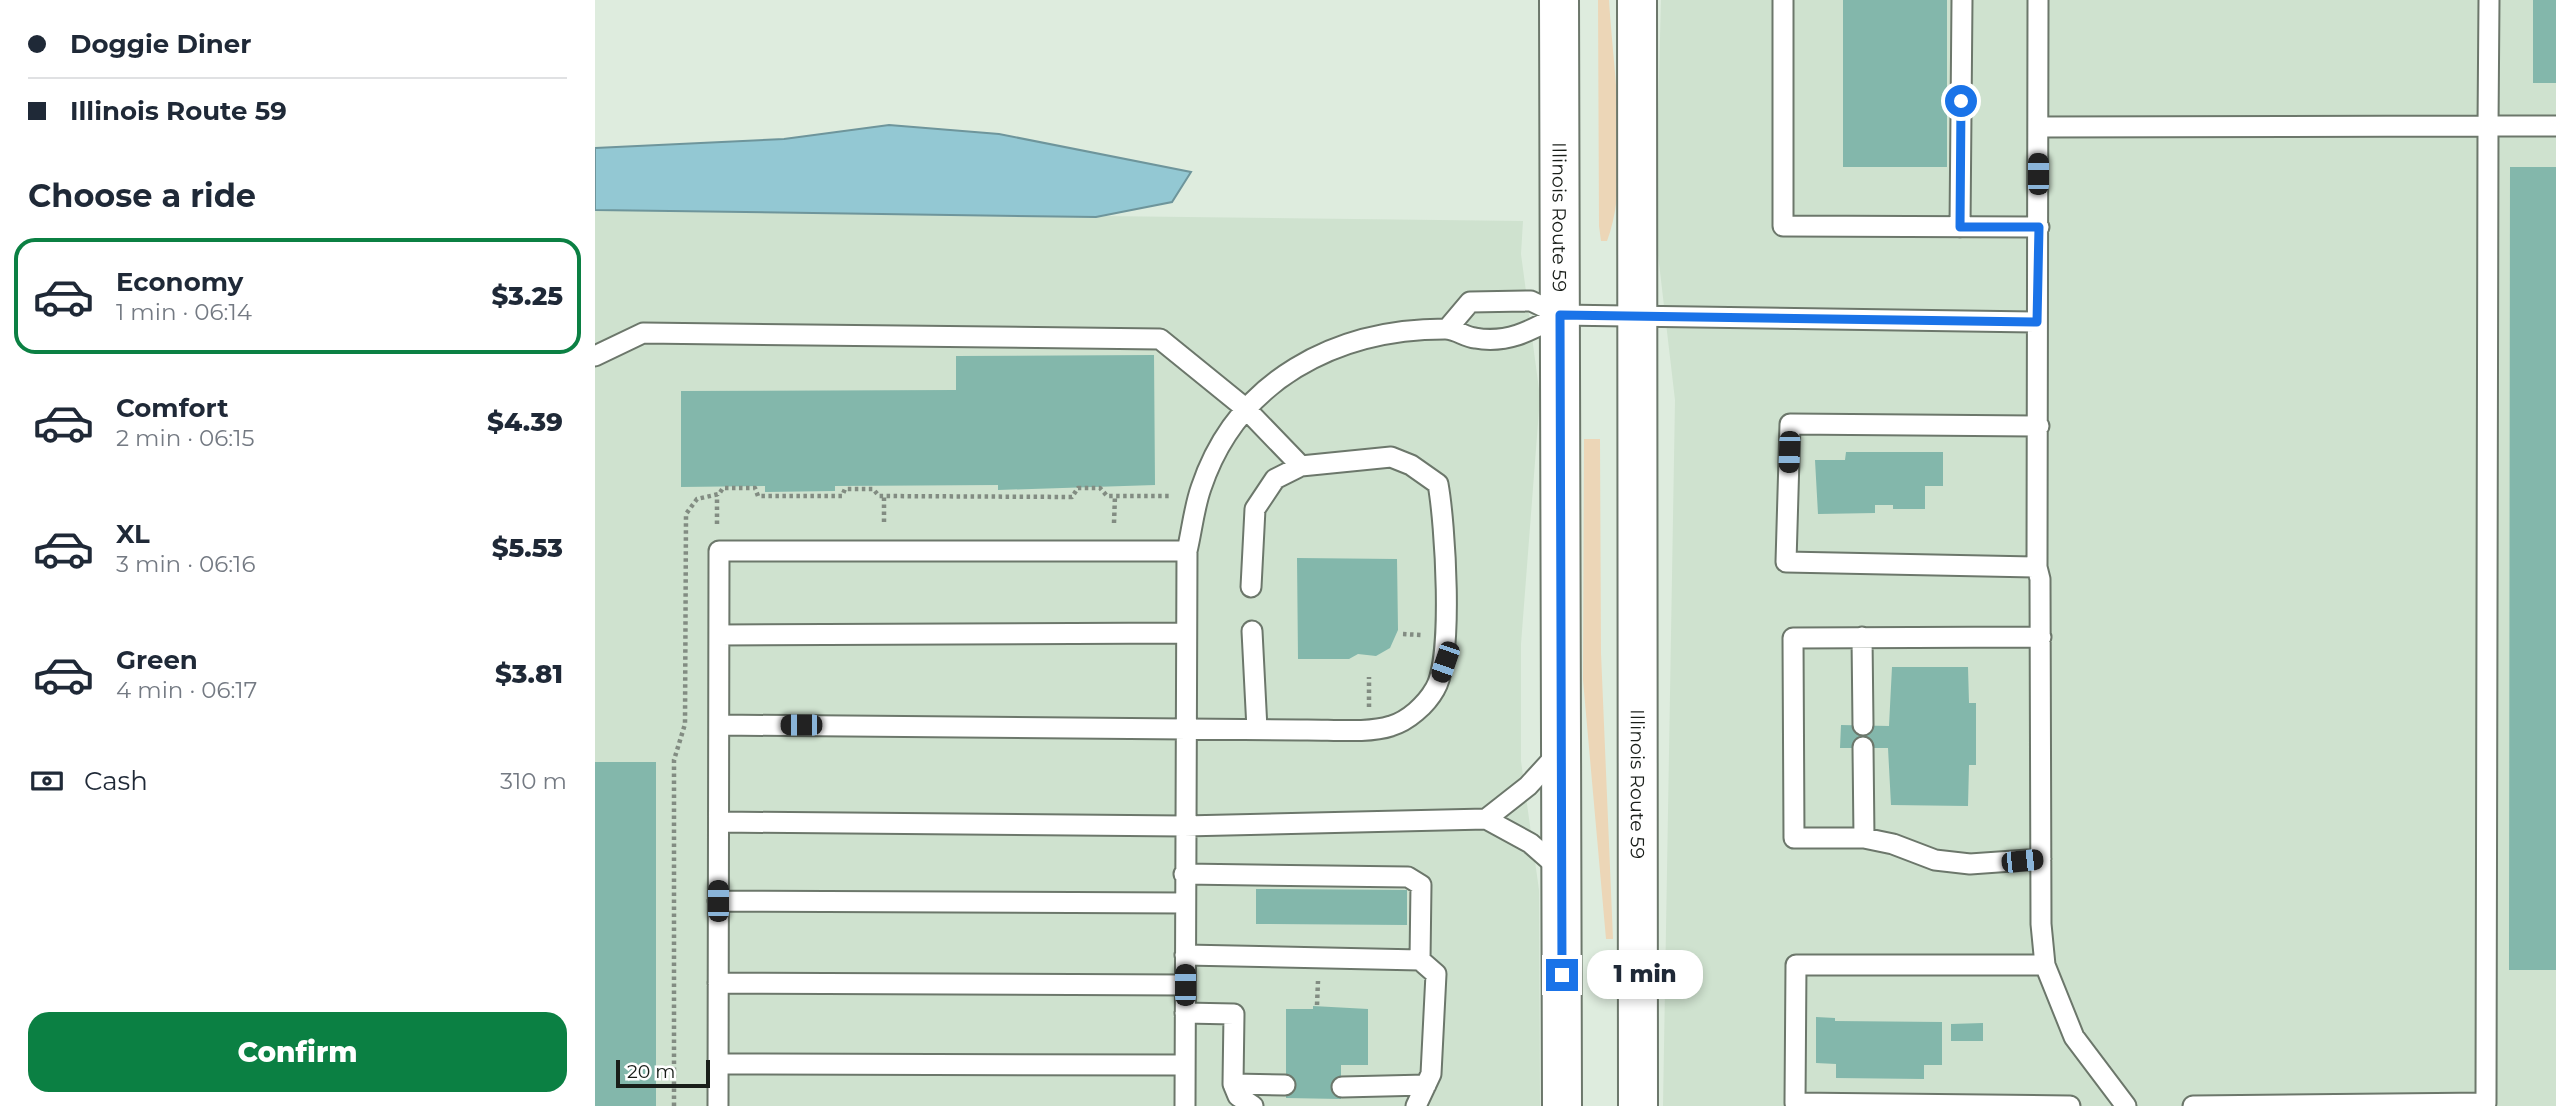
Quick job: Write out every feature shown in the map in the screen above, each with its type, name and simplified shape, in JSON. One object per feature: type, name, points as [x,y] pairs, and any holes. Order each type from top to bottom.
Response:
[{"type":"main road","name":"Illinois Route 59","points":[[1559,0],[1562,1106]]},
{"type":"main road","name":"Illinois Route 59","points":[[1637,0],[1639,1106]]},
{"type":"lane","points":[[1783,0],[1783,226],[2039,227]]},
{"type":"lane","points":[[1960,227],[1962,0]]},
{"type":"lane","points":[[2038,0],[2037,566],[2041,579],[2041,859],[2045,965],[2074,1037],[2126,1106]]},
{"type":"lane","points":[[2193,1106],[2486,1105],[2489,0]]},
{"type":"lane","points":[[2038,127],[2556,126]]},
{"type":"lane","points":[[1448,328],[1470,302],[1531,301],[1560,315],[2037,322]]},
{"type":"lane","points":[[1185,1106],[1187,551],[1201,487],[1245,408],[1286,372],[1331,348],[1385,334],[1448,328],[1475,338],[1520,338],[1560,315]]},
{"type":"lane","points":[[595,356],[643,333],[1160,339],[1245,408],[1301,466]]},
{"type":"lane","points":[[2037,566],[1786,562],[1790,424],[2039,426]]},
{"type":"lane","points":[[719,725],[1257,729],[1390,726],[1418,711],[1436,689],[1445,662],[1443,510],[1438,484],[1411,465],[1391,457],[1301,466],[1275,479],[1255,509],[1251,587]]},
{"type":"lane","points":[[718,1106],[719,551],[1187,551]]},
{"type":"lane","points":[[1252,631],[1257,729]]},
{"type":"lane","points":[[719,635],[1186,632]]},
{"type":"lane","points":[[1862,637],[1863,725]]},
{"type":"lane","points":[[2041,637],[1793,638],[1794,838],[1864,838],[1893,844],[1935,860],[1970,864],[2041,859]]},
{"type":"lane","points":[[1863,747],[1864,838]]},
{"type":"lane","points":[[1486,819],[1528,786],[1561,750]]},
{"type":"lane","points":[[719,822],[1184,826],[1486,819],[1530,843],[1561,870]]},
{"type":"lane","points":[[1184,874],[1408,877],[1421,885],[1420,960]]},
{"type":"lane","points":[[718,901],[1185,903]]},
{"type":"lane","points":[[1185,956],[1420,960],[1436,974],[1431,1074],[1416,1106]]},
{"type":"lane","points":[[2045,965],[1796,965],[1795,1102],[2070,1106]]},
{"type":"lane","points":[[718,983],[1185,985]]},
{"type":"lane","points":[[1185,1013],[1234,1014],[1233,1084],[1238,1096],[1253,1106]]},
{"type":"lane","points":[[718,1064],[1185,1065]]},
{"type":"lane","points":[[1233,1084],[1285,1085]]},
{"type":"lane","points":[[1342,1087],[1426,1086]]},
{"type":"path","points":[[674,1106],[674,761],[685,724],[686,514],[697,499],[717,495],[723,488],[755,488],[758,496],[842,496],[845,489],[873,489],[879,496],[1072,497],[1078,488],[1100,488],[1107,496],[1169,496]]},
{"type":"path","points":[[717,495],[717,524]]},
{"type":"path","points":[[884,495],[884,522]]},
{"type":"path","points":[[1114,523],[1115,496]]},
{"type":"path","points":[[1369,677],[1369,708]]},
{"type":"path","points":[[1317,1005],[1318,974]]},
{"type":"shaded area","points":[[1598,0],[1609,0],[1619,123],[1618,186],[1607,241],[1601,241],[1599,226]]},
{"type":"shaded area","points":[[1661,0],[2556,0],[2556,1106],[1663,1106],[1675,400],[1655,229]]},
{"type":"shaded area","points":[[595,210],[1523,221],[1521,254],[1540,397],[1521,644],[1521,761],[1539,890],[1540,1106],[595,1106]]},
{"type":"shaded area","points":[[1584,439],[1600,439],[1601,653],[1613,939],[1606,939],[1583,680]]},
{"type":"water","points":[[889,125],[999,134],[1191,172],[1172,202],[1096,217],[595,210],[595,148],[784,139]]},
{"type":"building","points":[[1843,0],[1947,0],[1947,167],[1843,167]]},
{"type":"building","points":[[2533,0],[2556,0],[2556,83],[2533,83]]},
{"type":"building","points":[[2510,167],[2556,167],[2556,970],[2509,970]]},
{"type":"building","points":[[1154,355],[1155,485],[998,490],[998,485],[835,486],[835,491],[765,492],[765,486],[681,487],[681,391],[956,390],[956,356]]},
{"type":"building","points":[[1846,452],[1943,452],[1943,486],[1925,486],[1925,509],[1893,509],[1893,505],[1875,505],[1875,513],[1818,514],[1815,460],[1845,460]]},
{"type":"building","points":[[1297,558],[1397,559],[1398,630],[1390,648],[1376,656],[1358,654],[1349,659],[1298,659]]},
{"type":"building","points":[[1892,667],[1968,667],[1969,703],[1976,703],[1976,765],[1969,765],[1968,806],[1891,805],[1888,748],[1840,748],[1841,725],[1889,726]]},
{"type":"building","points":[[595,762],[656,762],[656,1106],[595,1106]]},
{"type":"building","points":[[1256,889],[1407,890],[1407,925],[1256,924]]},
{"type":"building","points":[[1313,1006],[1368,1009],[1368,1065],[1341,1065],[1341,1099],[1286,1098],[1286,1009],[1313,1009]]},
{"type":"building","points":[[1816,1017],[1835,1018],[1835,1021],[1942,1022],[1942,1065],[1924,1065],[1924,1079],[1836,1078],[1836,1064],[1816,1063]]},
{"type":"building","points":[[1983,1023],[1983,1041],[1951,1041],[1951,1024]]},
{"type":"route","points":[[1562,975],[1560,315],[2037,322],[2039,227],[1960,227],[1961,101]]}]
